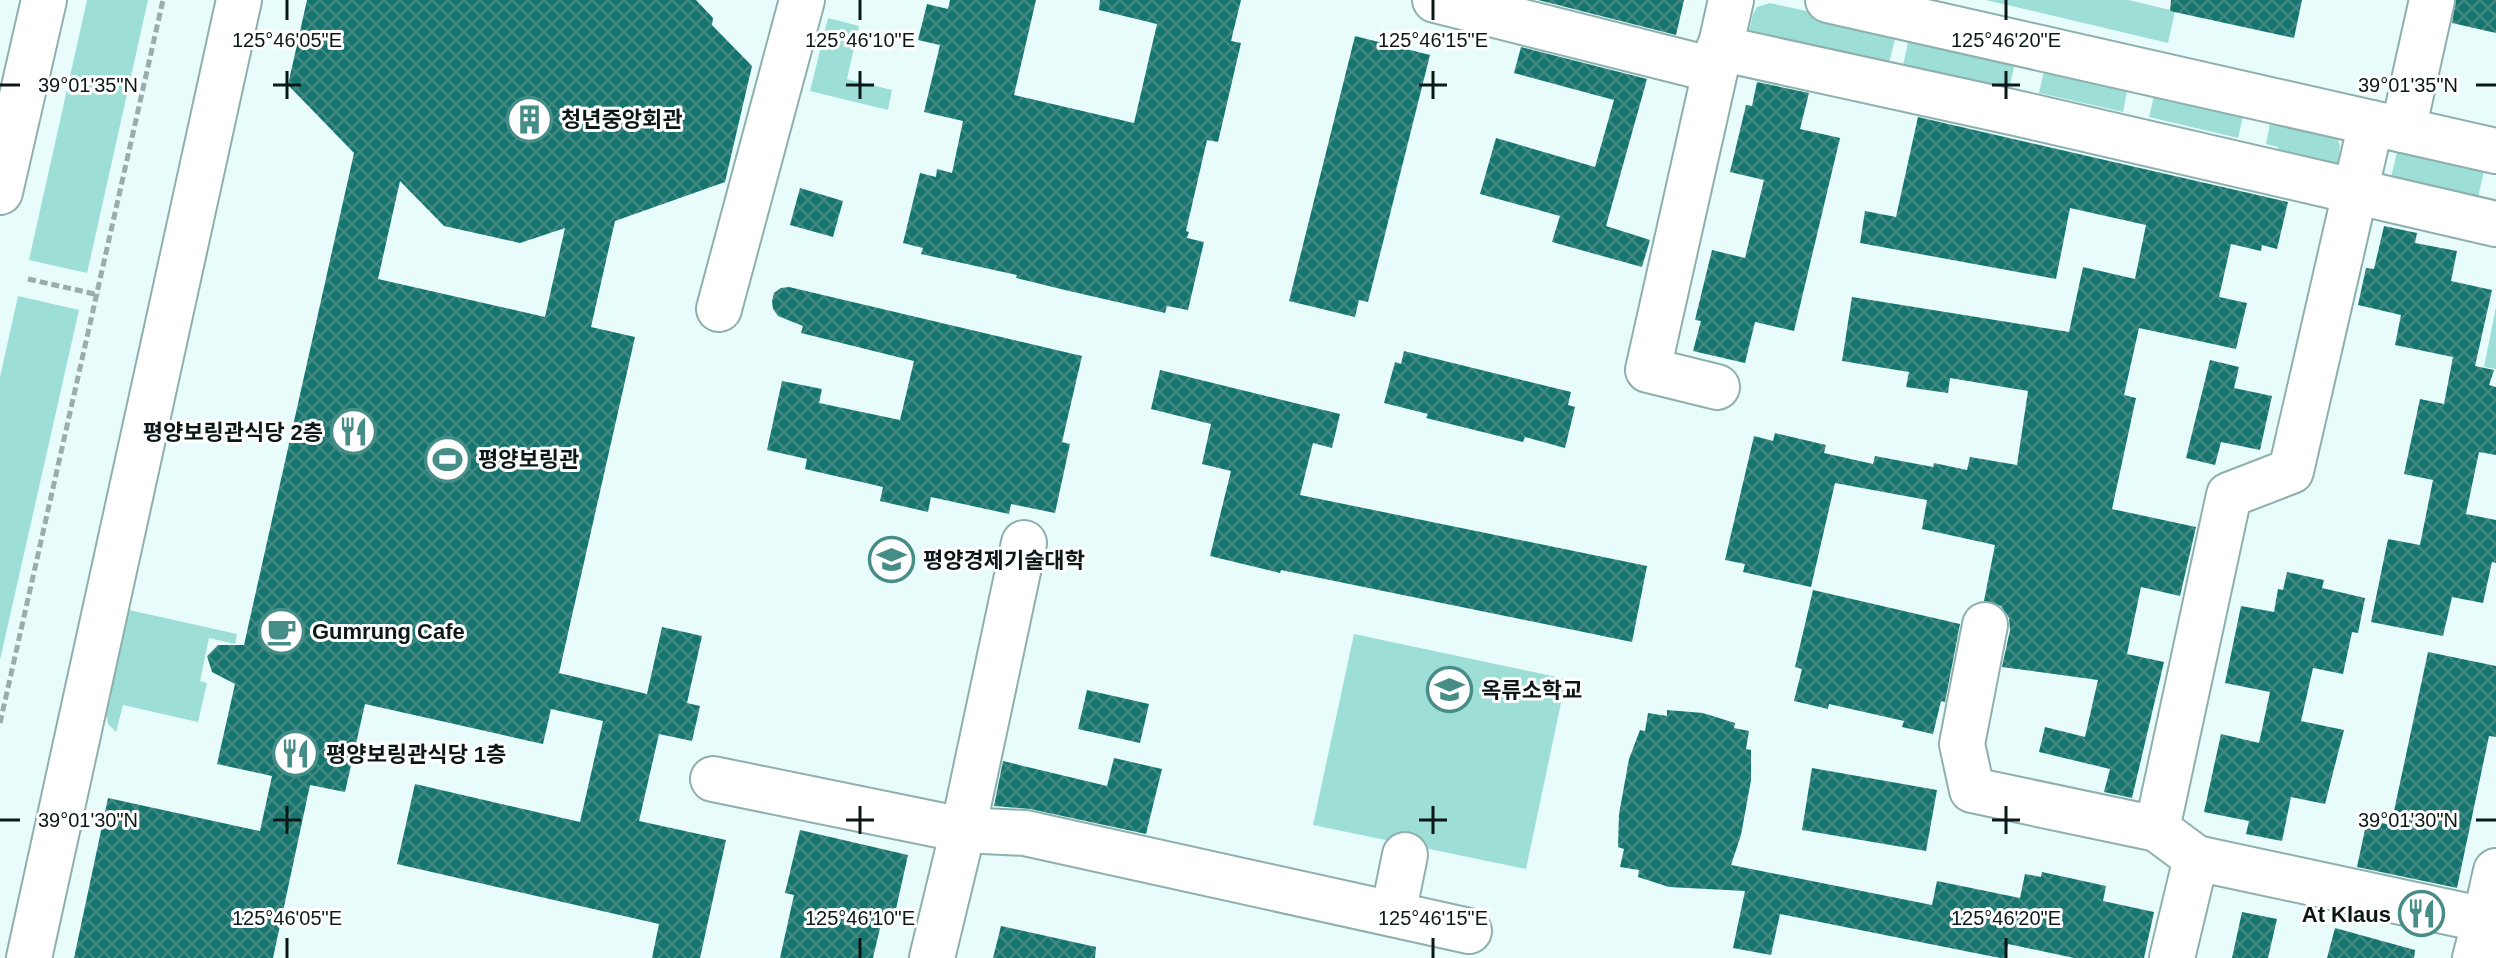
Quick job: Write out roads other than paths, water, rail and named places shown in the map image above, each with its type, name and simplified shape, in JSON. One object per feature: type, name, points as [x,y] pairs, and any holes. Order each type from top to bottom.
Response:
[{"type":"street","points":[[0,192],[44,0]]},
{"type":"street","points":[[29,958],[239,0]]},
{"type":"street","points":[[719,309],[802,0]]},
{"type":"street","points":[[1435,0],[1716,59],[2016,113],[2496,224]]},
{"type":"street","points":[[1717,387],[1648,370],[1731,0]]},
{"type":"street","points":[[1828,0],[1883,6],[2031,45],[2496,151]]},
{"type":"street","points":[[2157,829],[2229,495],[2291,471],[2356,191],[2387,126],[2432,0]]},
{"type":"street","points":[[2016,113],[2031,45]]},
{"type":"street","points":[[932,958],[963,830],[1024,543]]},
{"type":"street","points":[[1985,625],[1962,744],[1972,790],[2157,829],[2196,858],[2480,939],[2496,871]]},
{"type":"street","points":[[713,779],[963,830],[1025,833],[1469,931]]},
{"type":"street","points":[[1393,914],[1405,855]]},
{"type":"street","points":[[2172,958],[2196,858]]},
{"type":"place","name":"청년중앙회관","points":[[530,119]]},
{"type":"place","name":"평양보링관식당 2층","points":[[354,432]]},
{"type":"place","name":"평양보링관","points":[[447,459]]},
{"type":"place","name":"평양경제기술대학","points":[[892,560]]},
{"type":"place","name":"Gumrung Cafe","points":[[281,631]]},
{"type":"place","name":"옥류소학교","points":[[1450,690]]},
{"type":"place","name":"평양보링관식당 1층","points":[[295,754]]},
{"type":"place","name":"At Klaus","points":[[2422,914]]}]
